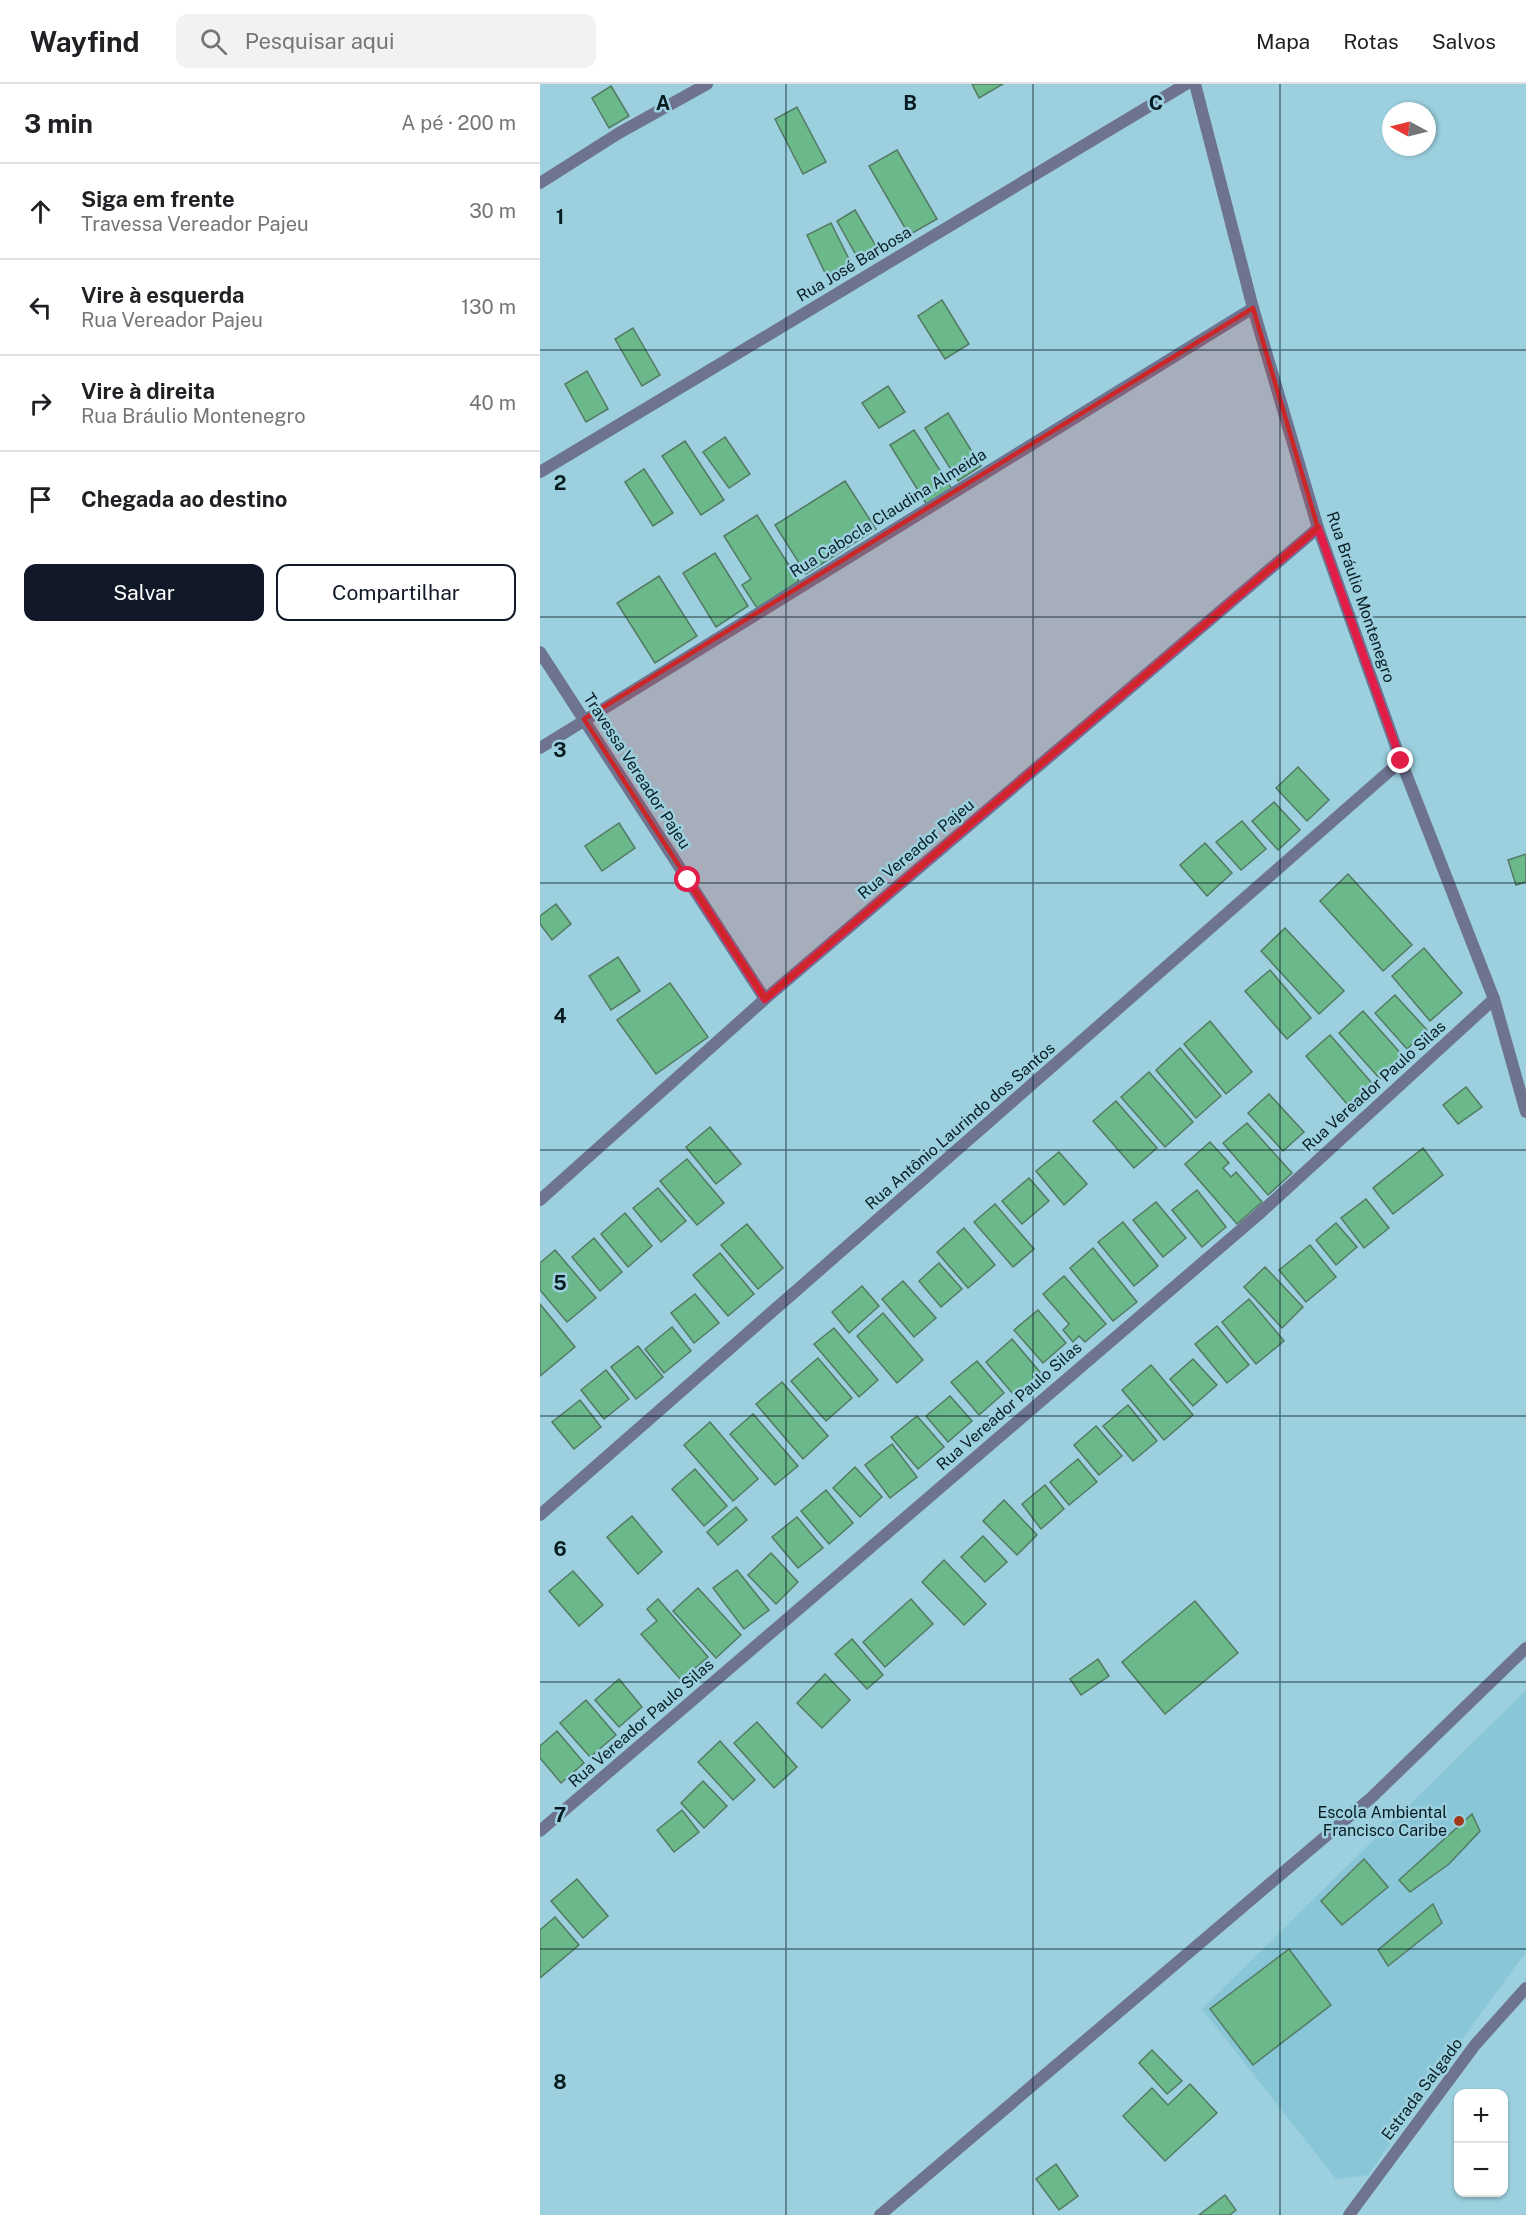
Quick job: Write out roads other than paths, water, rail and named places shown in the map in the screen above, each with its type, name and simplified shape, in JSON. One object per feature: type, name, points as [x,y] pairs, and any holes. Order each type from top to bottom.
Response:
[{"type":"street","points":[[540,183],[619,133],[707,84]]},
{"type":"street","name":"Rua José Barbosa","points":[[540,472],[1186,84]]},
{"type":"street","name":"Rua Bráulio Montenegro","points":[[1195,84],[1253,308],[1318,528],[1401,761],[1494,999],[1526,1112]]},
{"type":"street","name":"Rua Cabocla Claudina Almeida","points":[[540,748],[1253,308]]},
{"type":"street","name":"Rua Vereador Pajeu","points":[[540,1200],[765,999],[1318,528]]},
{"type":"street","name":"Travessa Vereador Pajeu","points":[[540,652],[765,999]]},
{"type":"street","name":"Rua Antônio Laurindo dos Santos","points":[[540,1515],[1401,761]]},
{"type":"street","name":"Rua Vereador Paulo Silas","points":[[540,1831],[1258,1215],[1494,999]]},
{"type":"street","points":[[880,2215],[1372,1797],[1526,1648]]},
{"type":"street","name":"Estrada Salgado","points":[[1349,2215],[1475,2045],[1526,1988]]},
{"type":"place","name":"Escola Ambiental Francisco Caribe","points":[[1459,1821]]}]
